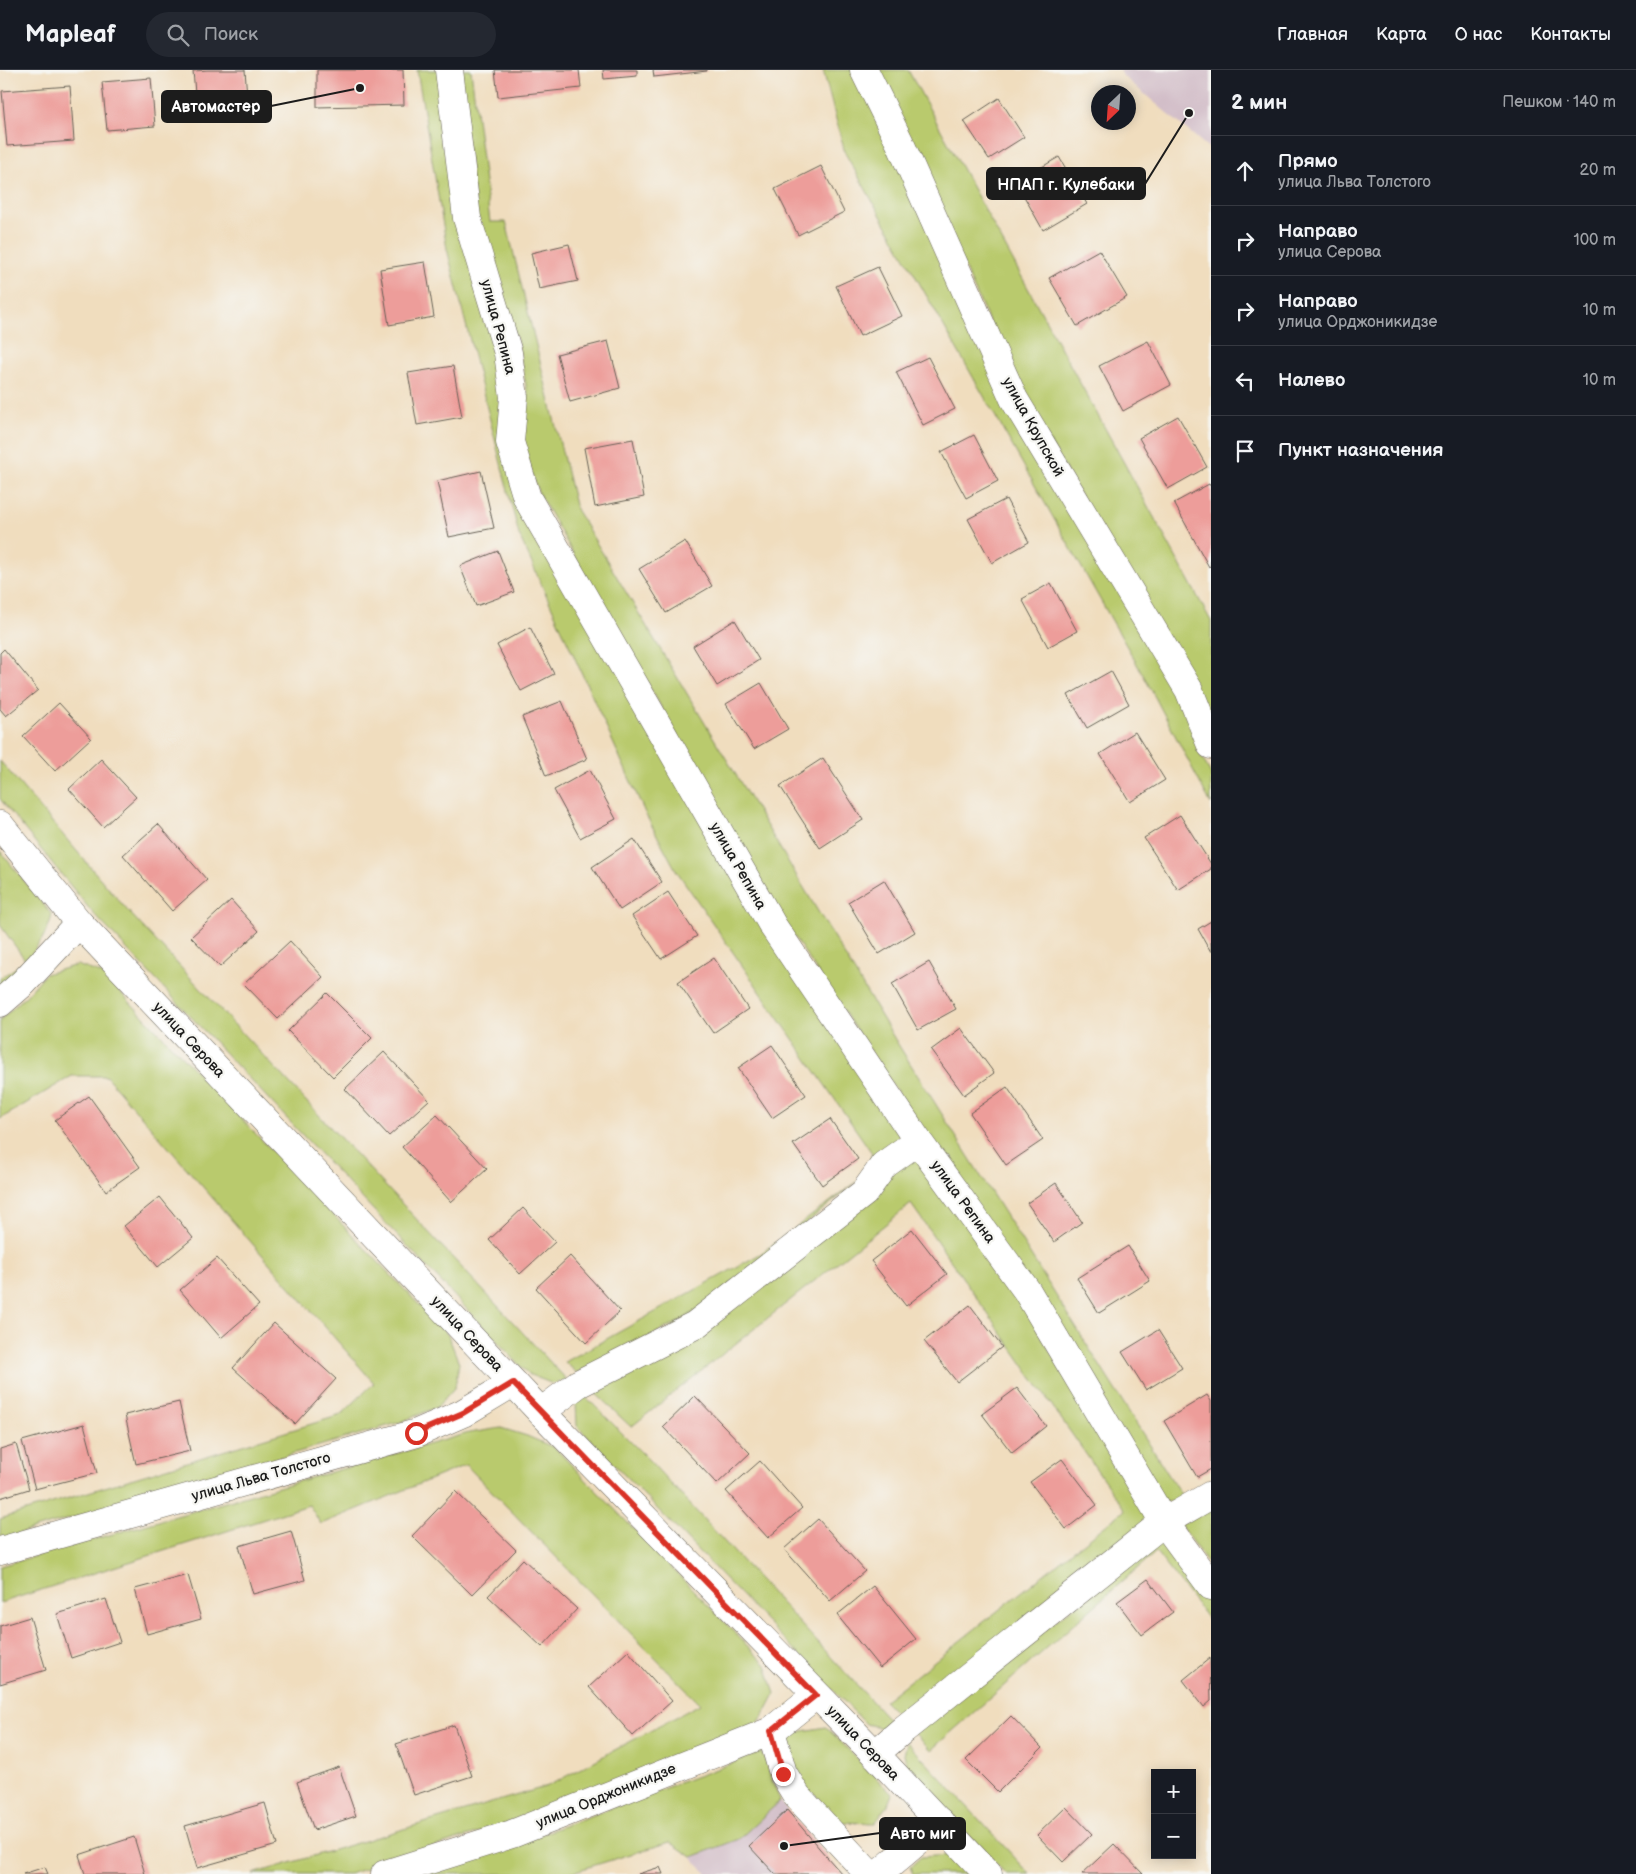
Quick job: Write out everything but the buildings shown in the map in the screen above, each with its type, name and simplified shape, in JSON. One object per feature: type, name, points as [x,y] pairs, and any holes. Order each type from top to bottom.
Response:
[{"type":"street","name":"улица Репина","points":[[449,70],[466,218],[508,352],[514,397],[510,442],[527,498],[773,926],[918,1142],[1027,1291],[1164,1522],[1211,1586]]},
{"type":"street","name":"улица Крупской","points":[[864,70],[900,143],[1014,399],[1189,690],[1211,745]]},
{"type":"street","name":"улица Серова","points":[[0,825],[79,923],[513,1383],[875,1754],[988,1874]]},
{"type":"street","points":[[0,1003],[22,983],[79,923]]},
{"type":"street","points":[[541,1412],[578,1384],[695,1325],[864,1194],[884,1165],[918,1142]]},
{"type":"street","name":"улица Льва Толстого","points":[[0,1551],[416,1433],[463,1413],[513,1383]]},
{"type":"street","points":[[875,1754],[912,1722],[1164,1522],[1211,1495]]},
{"type":"street","name":"улица Орджоникидзе","points":[[384,1874],[512,1834],[771,1731],[816,1695]]},
{"type":"street","points":[[771,1731],[783,1774],[797,1796],[869,1874]]},
{"type":"street","points":[[879,1874],[940,1822]]},
{"type":"shaded area","points":[[1120,70],[1211,70],[1211,150],[1136,85],[1123,76]]},
{"type":"shaded area","points":[[780,1801],[842,1874],[707,1874],[692,1857],[739,1839]]},
{"type":"green space","points":[[417,70],[440,70],[506,392],[501,442],[898,1125],[900,1142],[866,1175],[872,1153],[676,870],[646,815],[519,535],[447,249]]},
{"type":"green space","points":[[457,70],[471,70],[490,222],[506,222],[576,509],[896,1041],[1185,1501],[1163,1502],[926,1135],[785,923],[539,494],[520,440],[528,396],[518,344],[477,218]]},
{"type":"green space","points":[[823,70],[853,70],[1183,694],[1201,756],[1211,774],[1211,804],[1146,680],[845,153]]},
{"type":"green space","points":[[874,70],[908,70],[1211,621],[1211,724],[1020,389]]},
{"type":"green space","points":[[0,761],[127,910],[567,1380],[553,1384],[528,1374],[92,912],[0,799]]},
{"type":"green space","points":[[0,851],[52,915],[44,935],[26,961],[0,925]]},
{"type":"green space","points":[[25,962],[16,972],[0,988],[0,978]]},
{"type":"green space","points":[[77,965],[103,974],[448,1335],[459,1363],[455,1387],[437,1407],[401,1422],[0,1539],[0,1519],[341,1415],[374,1383],[106,1076],[72,1076],[0,1119],[0,1020],[27,995],[45,974]]},
{"type":"green space","points":[[918,1155],[1020,1299],[1146,1517],[1139,1534],[900,1717],[884,1701],[1125,1510],[911,1204],[631,1427],[589,1387],[885,1174]]},
{"type":"green space","points":[[866,1175],[690,1316],[577,1373],[565,1362],[760,1254]]},
{"type":"green space","points":[[582,1393],[648,1459],[892,1723],[882,1728],[866,1724],[577,1426],[576,1403]]},
{"type":"green space","points":[[501,1428],[527,1436],[555,1448],[766,1665],[775,1694],[755,1727],[516,1821],[349,1874],[253,1874],[548,1786],[700,1704],[466,1465],[321,1524],[309,1505],[0,1603],[0,1566],[469,1433]]},
{"type":"green space","points":[[1211,1507],[1211,1568],[1180,1525]]},
{"type":"green space","points":[[1168,1538],[1211,1597],[1211,1623],[1156,1552],[931,1750],[913,1732],[1153,1545]]},
{"type":"green space","points":[[826,1727],[892,1794],[887,1807],[875,1823],[835,1822],[792,1771],[785,1734]]},
{"type":"green space","points":[[907,1742],[1030,1874],[1006,1874],[910,1774],[904,1755]]},
{"type":"green space","points":[[762,1752],[780,1801],[739,1839],[692,1857],[670,1842],[566,1874],[420,1874],[520,1842]]},
{"type":"green space","points":[[949,1855],[968,1874],[913,1874],[910,1867],[921,1857]]},
{"type":"place","name":"Автомастер","points":[[360,88]]},
{"type":"place","name":"НПАП г. Кулебаки","points":[[1189,113]]},
{"type":"place","name":"Авто миг","points":[[784,1846]]},
{"type":"route","points":[[416,1433],[463,1413],[513,1383],[816,1695],[771,1731],[783,1774]]}]
